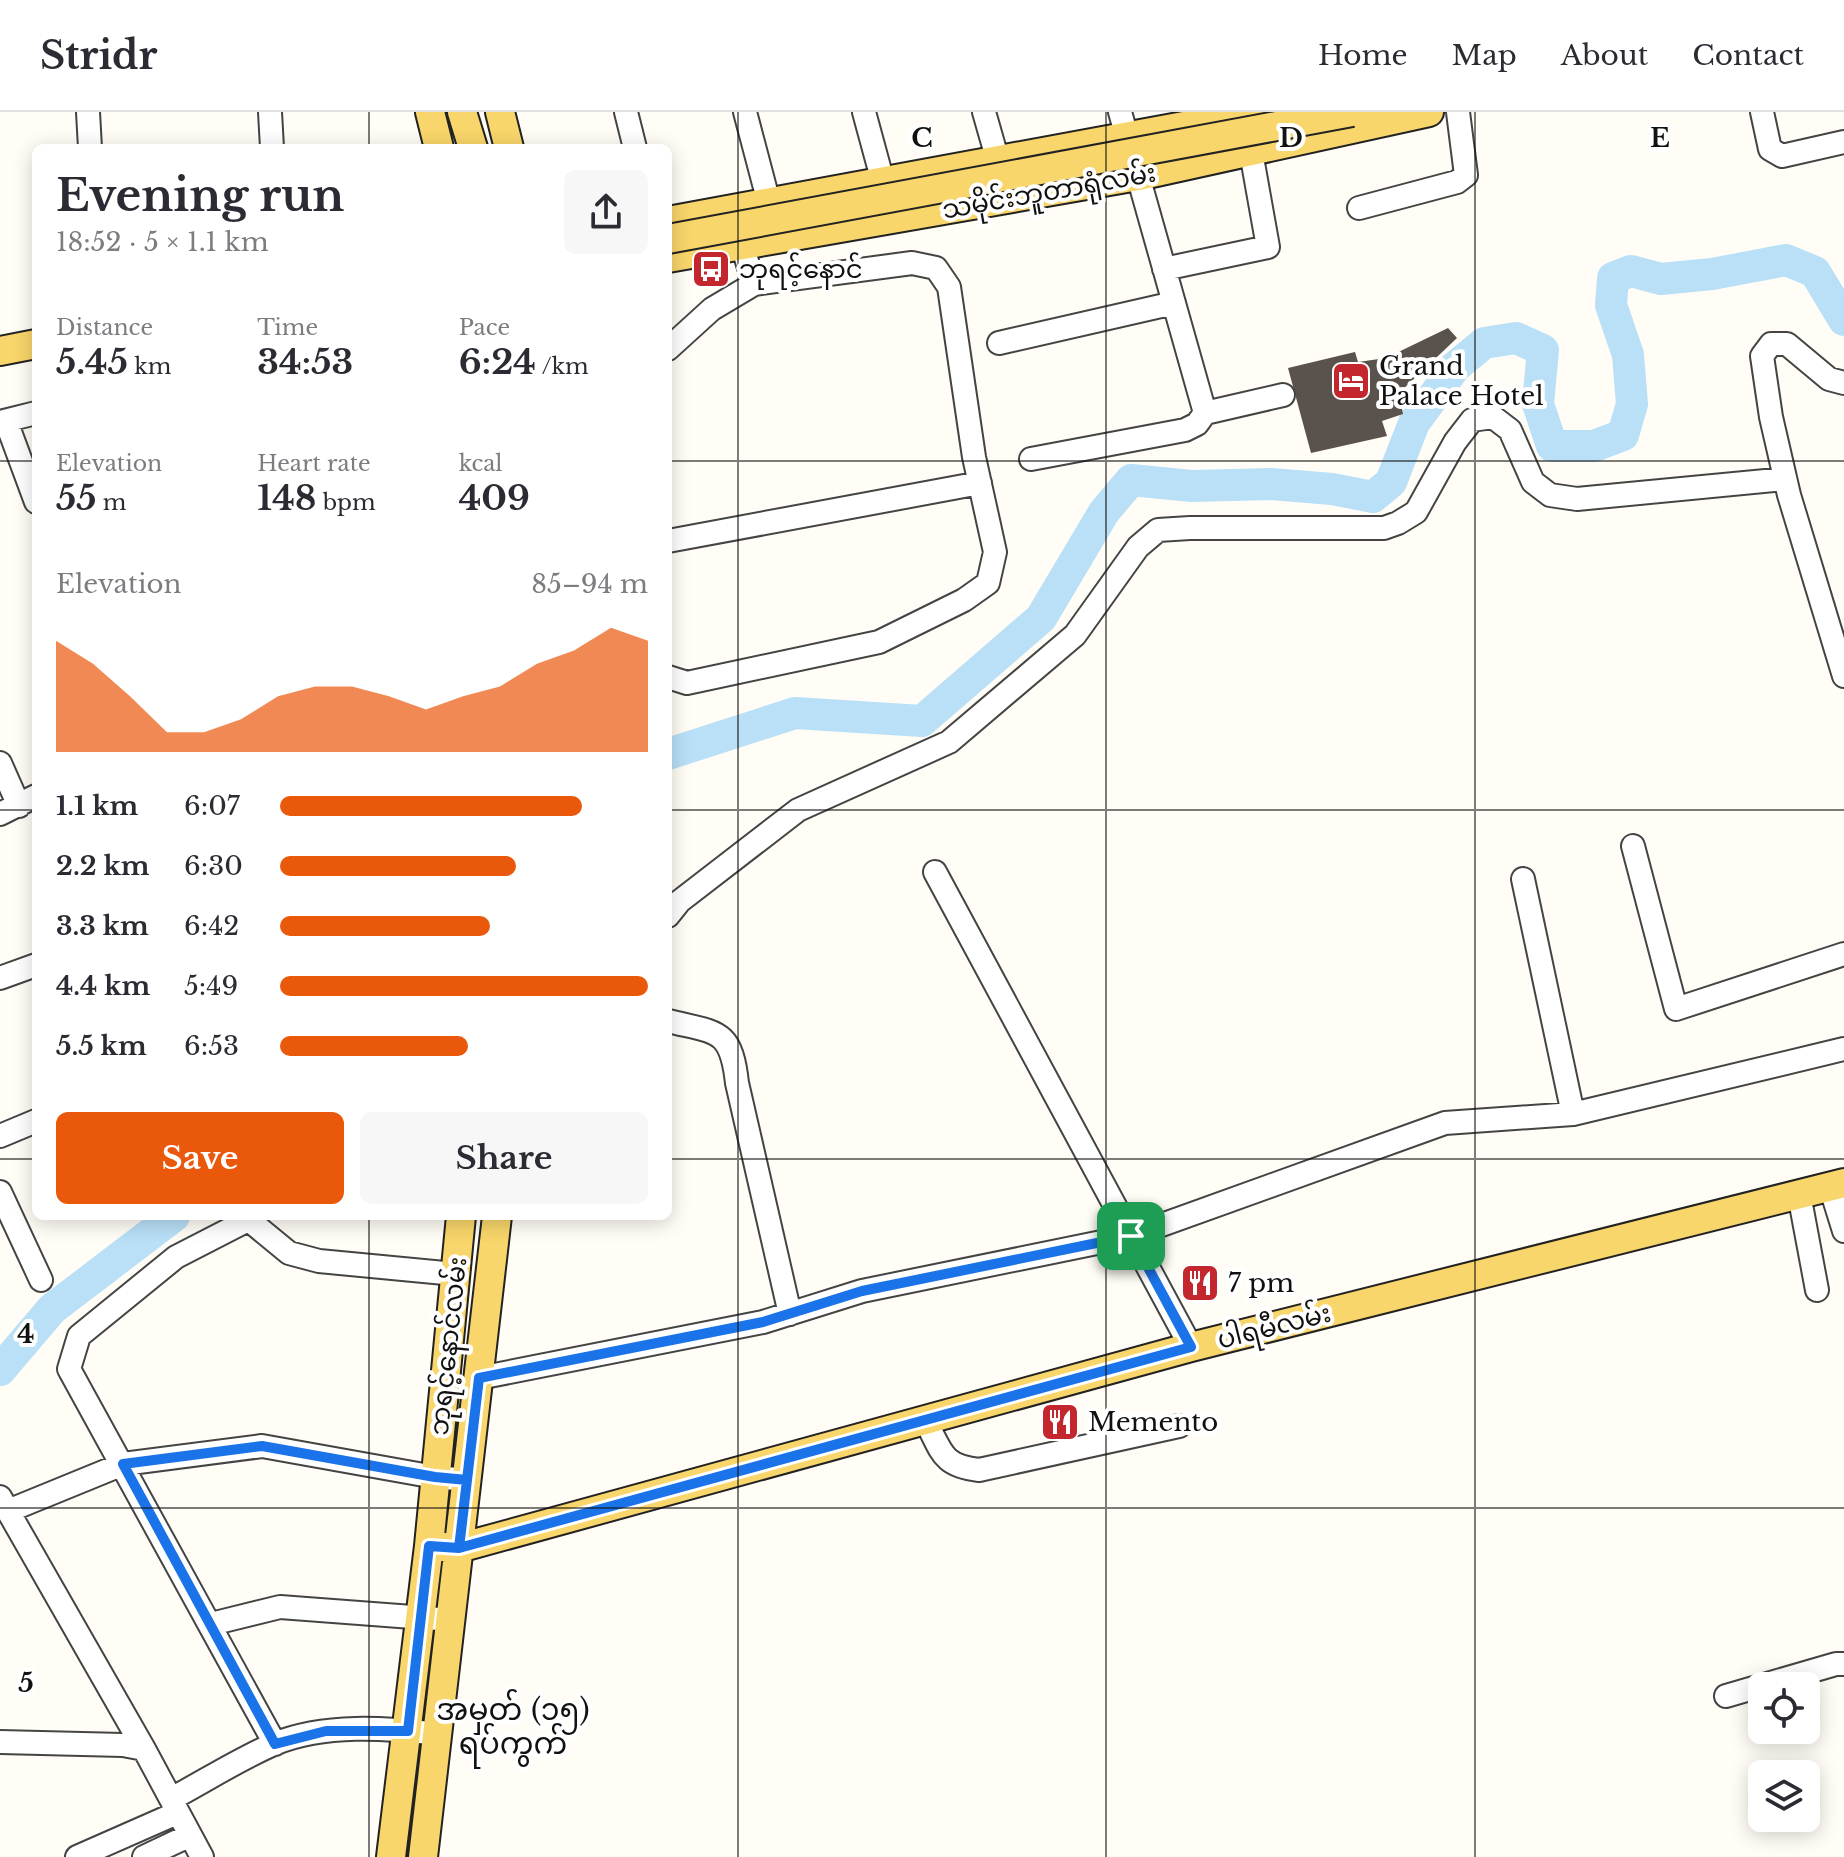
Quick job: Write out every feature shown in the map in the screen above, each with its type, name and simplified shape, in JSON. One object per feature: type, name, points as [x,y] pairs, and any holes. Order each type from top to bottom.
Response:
[{"type":"main road","points":[[430,112],[438,144]]},
{"type":"main road","points":[[462,112],[472,144]]},
{"type":"main road","points":[[500,112],[508,144]]},
{"type":"main road","name":"သမိုင်းဘူတာရုံလမ်း","points":[[672,220],[998,161],[1124,124],[1260,112]]},
{"type":"main road","points":[[672,238],[1352,112]]},
{"type":"main road","name":"သမိုင်းဘူတာရုံလမ်း","points":[[672,257],[1138,176],[1429,112]]},
{"type":"main road","points":[[877,184],[879,221]]},
{"type":"main road","points":[[0,333],[32,327]]},
{"type":"main road","points":[[0,351],[32,345]]},
{"type":"main road","points":[[0,370],[32,365]]},
{"type":"main road","name":"ပါရမီလမ်း","points":[[429,1546],[459,1548],[1191,1347],[1837,1184]]},
{"type":"main road","name":"ဘုရင့်နောင်လမ်း","points":[[391,1857],[429,1546],[461,1220]]},
{"type":"main road","name":"ဘုရင့်နောင်လမ်း","points":[[423,1857],[497,1220]]},
{"type":"main road","points":[[443,1390],[478,1386]]},
{"type":"street","points":[[88,112],[90,144]]},
{"type":"street","points":[[270,112],[272,144]]},
{"type":"street","points":[[626,112],[634,144]]},
{"type":"street","points":[[745,112],[769,203]]},
{"type":"street","points":[[864,112],[877,184]]},
{"type":"street","points":[[984,112],[998,161]]},
{"type":"street","points":[[1359,208],[1457,182],[1466,175],[1458,112]]},
{"type":"street","points":[[1762,112],[1770,149],[1782,156],[1844,142]]},
{"type":"street","points":[[1124,124],[1205,413]]},
{"type":"street","points":[[1164,269],[1268,247],[1251,152]]},
{"type":"street","points":[[742,245],[754,284]]},
{"type":"street","points":[[672,345],[712,309],[754,284],[912,263],[936,268],[949,287],[980,483],[995,552],[988,583],[964,600],[879,642],[687,683],[672,678]]},
{"type":"street","points":[[999,343],[1174,303]]},
{"type":"street","points":[[1844,383],[1829,379],[1787,344],[1771,344],[1762,356],[1785,479],[1844,676]]},
{"type":"street","points":[[1031,459],[1185,430],[1197,424],[1205,413],[1283,395]]},
{"type":"street","points":[[32,414],[3,422],[32,492]]},
{"type":"street","points":[[672,911],[680,901],[798,810],[949,742],[1075,635],[1138,547],[1158,530],[1384,528],[1416,512],[1455,442],[1472,420],[1493,417],[1510,430],[1533,482],[1550,495],[1577,499],[1785,479]]},
{"type":"street","points":[[672,540],[980,483]]},
{"type":"street","points":[[0,763],[18,805]]},
{"type":"street","points":[[1633,846],[1676,1009],[1844,954]]},
{"type":"street","points":[[935,872],[1191,1347]]},
{"type":"street","points":[[1523,879],[1573,1114]]},
{"type":"street","points":[[0,978],[32,966]]},
{"type":"street","points":[[672,1022],[719,1034],[733,1053],[737,1083],[790,1314]]},
{"type":"street","points":[[478,1386],[763,1322],[862,1291],[1131,1236],[1445,1123],[1573,1114],[1844,1049]]},
{"type":"street","points":[[0,1136],[32,1123]]},
{"type":"street","points":[[1837,1184],[1844,1231]]},
{"type":"street","points":[[0,1192],[41,1280]]},
{"type":"street","points":[[1799,1194],[1817,1290]]},
{"type":"street","points":[[242,1220],[176,1257],[79,1336],[69,1369],[275,1744]]},
{"type":"street","points":[[248,1220],[289,1253],[319,1261],[455,1274]]},
{"type":"street","points":[[925,1420],[946,1460],[959,1468],[979,1470],[1179,1426]]},
{"type":"street","points":[[202,1857],[4,1504],[123,1464],[262,1446],[467,1480]]},
{"type":"street","points":[[211,1624],[280,1607],[452,1620]]},
{"type":"street","points":[[1726,1696],[1844,1664]]},
{"type":"street","points":[[77,1857],[174,1806],[275,1744],[326,1731],[439,1734]]},
{"type":"street","points":[[0,1742],[123,1745],[144,1749]]},
{"type":"street","points":[[144,1857],[182,1839]]},
{"type":"building","name":"Grand Palace Hotel","points":[[1448,328],[1457,338],[1399,393],[1403,414],[1382,421],[1387,436],[1311,453],[1288,368],[1355,352],[1358,362],[1386,358]]},
{"type":"waterway","points":[[672,753],[795,713],[922,721],[1041,618],[1104,512],[1131,480],[1192,486],[1271,484],[1332,489],[1373,497],[1391,482],[1414,423],[1455,367],[1484,343],[1516,338],[1543,350],[1538,404],[1552,446],[1594,446],[1623,435],[1632,404],[1628,355],[1611,305],[1613,278],[1631,271],[1661,279],[1712,274],[1786,260],[1815,272],[1844,320]]},
{"type":"waterway","points":[[0,1370],[52,1309],[169,1220]]},
{"type":"place","name":"ဘုရင့်နောင်","points":[[711,269]]},
{"type":"place","name":"Grand Palace Hotel","points":[[1351,381]]},
{"type":"place","name":"7 pm","points":[[1200,1283]]},
{"type":"place","name":"Memento","points":[[1060,1422]]},
{"type":"district","name":"အမှတ် (၁၅) ရပ်ကွက်","points":[[513,1727]]},
{"type":"route","points":[[1131,1236],[862,1291],[763,1322],[479,1378],[467,1480],[459,1548],[429,1546],[408,1731],[326,1731],[275,1744],[123,1464],[262,1446],[467,1480],[459,1548],[1191,1347],[1131,1236]]}]
